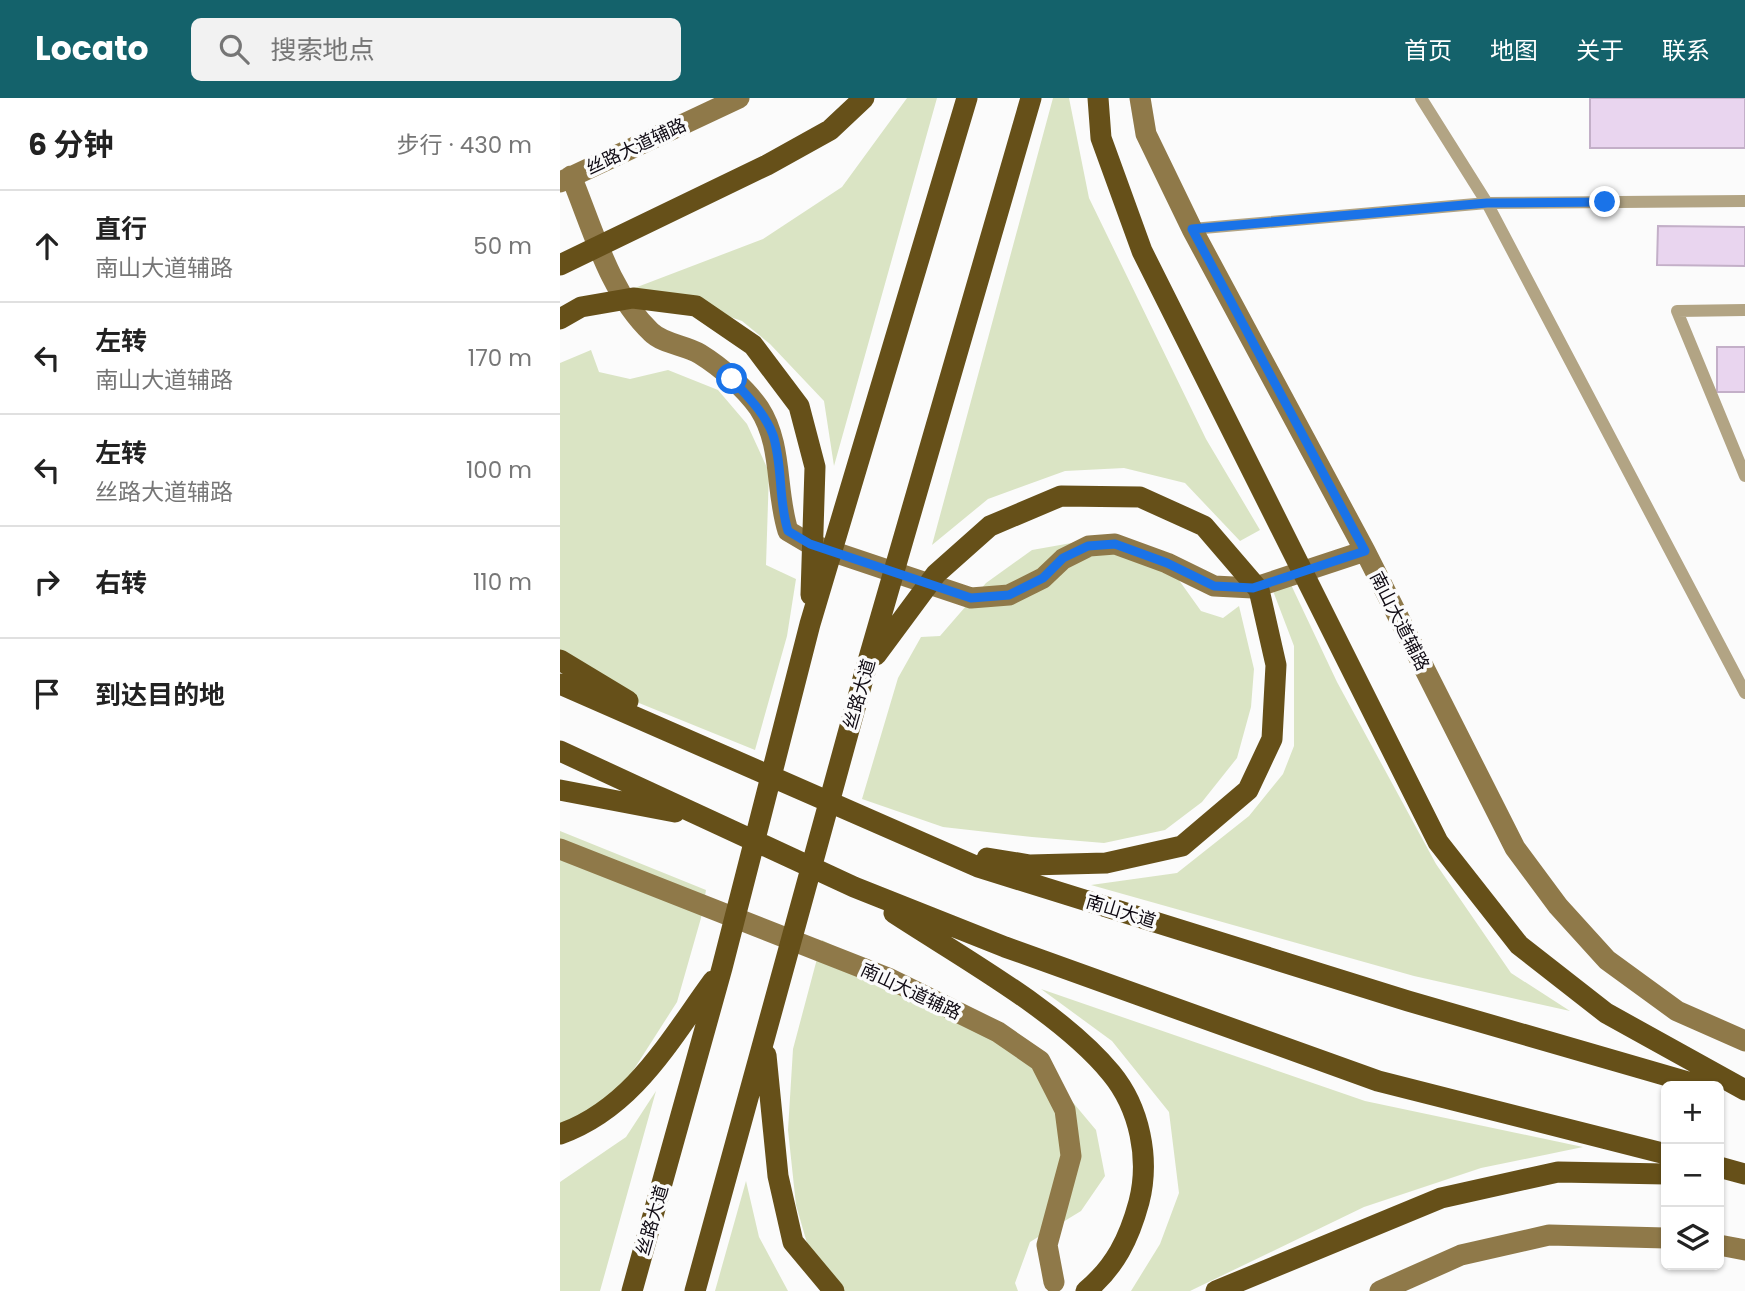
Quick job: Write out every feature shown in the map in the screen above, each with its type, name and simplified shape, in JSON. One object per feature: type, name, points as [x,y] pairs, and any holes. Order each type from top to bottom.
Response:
[{"type":"highway","points":[[560,265],[778,159],[831,130],[864,98]]},
{"type":"highway","name":"丝路大道","points":[[632,1291],[722,968],[810,624],[967,98]]},
{"type":"highway","name":"丝路大道","points":[[695,1291],[866,668],[1031,98]]},
{"type":"highway","points":[[1098,98],[1101,138],[1142,251],[1307,587],[1438,842],[1519,945],[1606,1013],[1745,1090]]},
{"type":"highway","points":[[560,319],[581,307],[633,298],[696,306],[753,345],[799,406],[815,467],[810,624]]},
{"type":"highway","points":[[866,668],[936,574],[990,526],[1061,496],[1140,497],[1204,526],[1259,590],[1276,666],[1272,739],[1248,790],[1182,846],[1106,863],[1030,865],[939,851]]},
{"type":"highway","points":[[560,660],[702,746]]},
{"type":"highway","name":"南山大道","points":[[560,684],[978,867],[1408,1001],[1685,1081]]},
{"type":"highway","points":[[560,751],[854,887],[1005,947],[1378,1081],[1661,1153]]},
{"type":"highway","points":[[560,790],[709,819]]},
{"type":"highway","points":[[854,887],[1069,1031],[1112,1074],[1141,1130],[1144,1183],[1132,1227],[1107,1274],[1086,1291]]},
{"type":"highway","points":[[560,1134],[583,1126],[610,1109],[646,1073],[722,968]]},
{"type":"highway","points":[[765,1042],[778,1176],[793,1242],[834,1291]]},
{"type":"highway","points":[[1724,1093],[1745,1099]]},
{"type":"highway","points":[[1724,1169],[1745,1175]]},
{"type":"highway","points":[[1216,1291],[1441,1198],[1558,1172],[1661,1174]]},
{"type":"highway","points":[[1724,1176],[1745,1175]]},
{"type":"main road","name":"丝路大道辅路","points":[[566,179],[739,98]]},
{"type":"main road","points":[[1140,98],[1146,134],[1192,229],[1365,551]]},
{"type":"main road","name":"南山大道辅路","points":[[566,179],[620,294],[653,334],[699,353],[732,379],[758,407],[773,435],[779,474],[780,506],[788,531],[810,544],[971,598],[1009,595],[1043,578],[1063,558],[1088,546],[1115,544],[1167,563],[1214,586],[1253,588],[1365,551],[1515,848],[1558,906],[1607,960],[1677,1011],[1745,1041]]},
{"type":"main road","name":"南山大道辅路","points":[[560,849],[888,978],[998,1031],[1040,1061],[1065,1110],[1071,1156],[1047,1245],[1054,1282]]},
{"type":"main road","points":[[1380,1291],[1461,1255],[1549,1235],[1661,1238]]},
{"type":"main road","points":[[1724,1246],[1745,1250]]},
{"type":"lane","points":[[1421,98],[1487,203],[1745,693]]},
{"type":"lane","points":[[1192,229],[1487,203],[1745,201]]},
{"type":"lane","points":[[1745,310],[1677,311],[1745,477]]},
{"type":"green space","points":[[907,98],[937,98],[834,466],[824,401],[770,344],[742,321],[683,301],[611,297],[763,239],[842,187]]},
{"type":"green space","points":[[1053,98],[1069,98],[1089,198],[1206,439],[1260,530],[1240,541],[1185,483],[1124,468],[1065,471],[988,499],[932,545]]},
{"type":"green space","points":[[591,350],[599,372],[630,379],[668,370],[718,390],[747,424],[769,472],[766,565],[796,579],[787,636],[755,750],[560,671],[560,363]]},
{"type":"green space","points":[[1094,539],[1171,569],[1201,611],[1223,618],[1239,606],[1254,669],[1251,707],[1237,758],[1202,802],[1165,830],[1104,843],[943,827],[862,799],[898,678],[921,637],[940,636],[986,583],[1032,550]]},
{"type":"green space","points":[[1285,572],[1337,682],[1436,864],[1511,973],[1570,1011],[1414,976],[1091,885],[1177,873],[1249,816],[1283,774],[1294,746],[1294,646],[1270,583]]},
{"type":"green space","points":[[560,831],[706,890],[701,918],[677,1002],[629,1077],[560,1140]]},
{"type":"green space","points":[[822,940],[961,1010],[1060,1087],[1096,1130],[1105,1176],[1081,1211],[1030,1242],[1015,1283],[1018,1291],[834,1291],[811,1257],[796,1205],[788,1130],[793,1049]]},
{"type":"green space","points":[[1041,989],[1365,1101],[1583,1147],[1481,1168],[1364,1207],[1190,1291],[1131,1291],[1160,1244],[1179,1193],[1169,1112],[1112,1041]]},
{"type":"green space","points":[[656,1091],[600,1291],[560,1291],[560,1182],[626,1137]]},
{"type":"green space","points":[[746,1181],[759,1237],[788,1291],[715,1291]]},
{"type":"building","points":[[1590,98],[1745,98],[1745,148],[1590,148]]},
{"type":"building","points":[[1658,226],[1745,227],[1745,266],[1657,265]]},
{"type":"building","points":[[1717,347],[1745,347],[1745,392],[1717,392]]},
{"type":"route","points":[[732,379],[758,407],[773,435],[779,474],[780,506],[788,531],[810,544],[971,598],[1009,595],[1043,578],[1063,558],[1088,546],[1115,544],[1167,563],[1214,586],[1253,588],[1365,551],[1192,229],[1487,203],[1605,202]]}]
